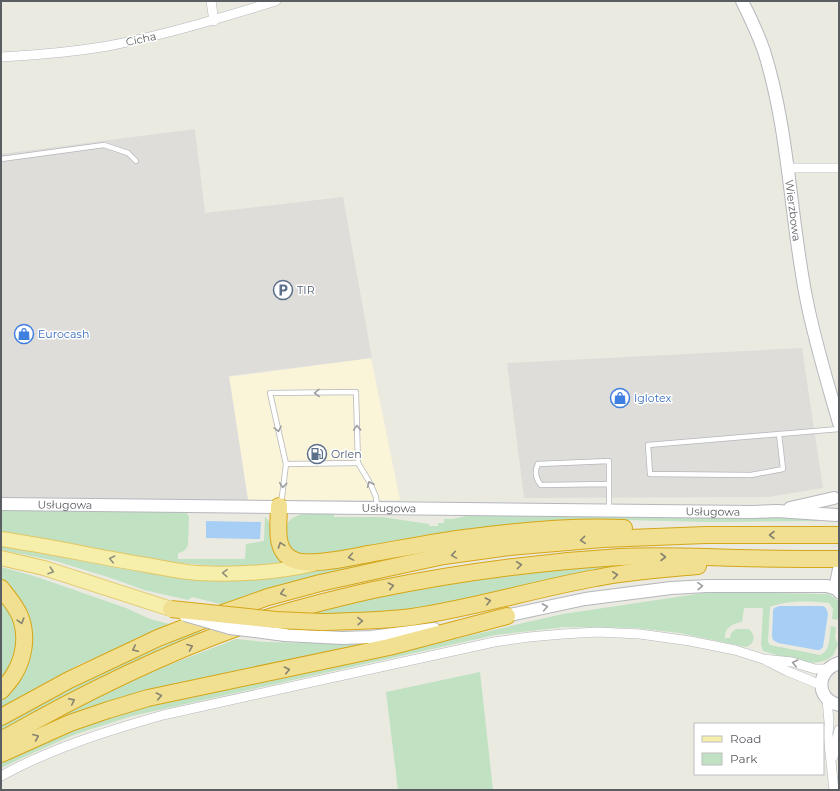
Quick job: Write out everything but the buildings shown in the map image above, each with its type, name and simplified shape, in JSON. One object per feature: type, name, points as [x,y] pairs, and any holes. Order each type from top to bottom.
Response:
[{"type":"highway","points":[[279,506],[278,536],[281,548],[286,556],[302,562],[326,561],[499,533],[564,528],[641,529],[706,535]]},
{"type":"highway","points":[[1,717],[69,680],[158,638],[268,597],[320,583],[444,556],[509,546],[603,539],[706,535],[839,535]]},
{"type":"highway","points":[[1,740],[60,707],[165,657],[242,626],[326,601],[417,581],[463,573],[558,561],[623,557],[839,559]]},
{"type":"highway","points":[[171,609],[276,620],[321,622],[363,621],[411,617],[452,610],[598,577],[771,559]]},
{"type":"highway","points":[[1,588],[12,601],[20,616],[24,629],[24,641],[20,664],[13,677],[1,691]]},
{"type":"highway","points":[[1,754],[70,723],[141,700],[389,647],[507,616]]},
{"type":"main road","points":[[1,539],[49,546],[119,560],[198,573],[264,573],[294,569],[326,561]]},
{"type":"main road","points":[[1,558],[44,568],[171,609]]},
{"type":"street","points":[[211,1],[214,21]]},
{"type":"street","name":"Cicha","points":[[1,57],[48,54],[106,46],[170,33],[214,21],[276,1]]},
{"type":"street","name":"Wierzbowa","points":[[742,1],[753,23],[770,72],[775,92],[788,168],[805,296],[818,350],[839,423]]},
{"type":"street","points":[[788,168],[839,168]]},
{"type":"street","points":[[777,511],[837,494]]},
{"type":"street","points":[[777,511],[837,519],[833,502],[837,494]]},
{"type":"street","name":"Usługowa","points":[[1,504],[753,512],[777,511]]},
{"type":"street","points":[[838,591],[836,580],[839,569]]},
{"type":"street","points":[[171,609],[190,617],[230,628],[285,635],[342,638],[371,637],[422,631],[507,616],[585,599],[671,588],[707,586],[826,586],[838,591]]},
{"type":"street","points":[[1,776],[64,746],[163,715],[508,640],[529,637],[584,633],[640,634],[690,641],[735,650],[763,658],[792,662],[815,669],[835,663]]},
{"type":"street","points":[[763,658],[787,672],[821,685]]},
{"type":"street","points":[[835,663],[823,675],[821,685],[827,699],[839,705]]},
{"type":"street","points":[[827,699],[829,722],[828,734],[834,790]]},
{"type":"street","points":[[831,764],[839,730]]},
{"type":"lane","points":[[1,159],[104,145],[128,153],[136,161]]},
{"type":"lane","points":[[279,506],[282,496],[286,464],[270,393],[356,392],[358,463],[370,483],[376,497],[377,508]]},
{"type":"lane","points":[[779,434],[783,469],[751,475],[650,474],[648,445],[779,434],[839,429]]},
{"type":"lane","points":[[609,484],[541,485],[537,480],[536,470],[538,464],[609,461],[609,484],[609,510]]},
{"type":"lane","points":[[286,464],[358,463]]},
{"type":"shaded area","points":[[195,129],[205,213],[343,197],[372,358],[229,376],[248,500],[1,498],[1,154]]},
{"type":"shaded area","points":[[802,348],[823,488],[768,497],[524,498],[507,363]]},
{"type":"shaded area","points":[[371,358],[400,500],[248,500],[229,377]]},
{"type":"green space","points":[[1,510],[186,512],[189,517],[188,545],[182,552],[178,553],[178,559],[245,559],[246,544],[264,541],[265,516],[272,532],[273,547],[277,557],[285,564],[245,568],[178,563],[22,535],[1,533]]},
{"type":"green space","points":[[308,513],[334,514],[334,517],[382,517],[429,524],[429,526],[438,526],[438,523],[444,523],[444,519],[472,515],[820,518],[827,521],[708,522],[581,519],[534,522],[425,535],[307,557],[289,549],[286,529],[289,521],[293,518]]},
{"type":"green space","points":[[455,545],[312,577],[224,605],[192,597],[188,600],[144,590],[56,561],[1,550],[1,546],[124,569],[184,578]]},
{"type":"green space","points":[[628,565],[425,607],[369,612],[313,613],[362,600],[457,581],[578,567]]},
{"type":"green space","points":[[1,567],[34,576],[126,608],[150,619],[173,625],[78,665],[1,710],[1,702],[18,683],[29,657],[1,581]]},
{"type":"green space","points":[[710,592],[829,594],[839,601],[839,616],[837,620],[832,619],[833,609],[829,603],[791,602],[770,607],[768,641],[770,645],[820,655],[824,653],[828,647],[831,626],[836,627],[835,637],[838,645],[832,656],[817,662],[789,659],[763,651],[761,645],[763,608],[744,608],[742,622],[732,625],[726,631],[725,638],[730,638],[731,633],[736,629],[749,629],[753,634],[754,639],[746,647],[680,633],[635,628],[565,627],[495,635],[132,716],[76,734],[1,768],[1,762],[33,746],[74,729],[150,705],[319,670],[563,614]]},
{"type":"green space","points":[[1,599],[15,617],[17,656],[1,684]]},
{"type":"green space","points":[[199,631],[208,633],[144,659],[55,701],[1,732],[1,726],[49,699],[148,652]]},
{"type":"green space","points":[[236,639],[265,642],[367,644],[32,731],[143,675]]},
{"type":"green space","points":[[480,672],[493,790],[398,790],[386,692]]},
{"type":"water","points":[[206,521],[261,522],[260,539],[206,538]]},
{"type":"water","points":[[779,606],[823,606],[826,608],[828,614],[823,647],[820,650],[778,643],[773,640],[773,611],[774,608]]},
{"type":"place","name":"TIR","points":[[283,290]]},
{"type":"place","name":"Eurocash","points":[[24,334]]},
{"type":"place","name":"Iglotex","points":[[620,398]]},
{"type":"place","name":"Orlen","points":[[317,454]]}]
